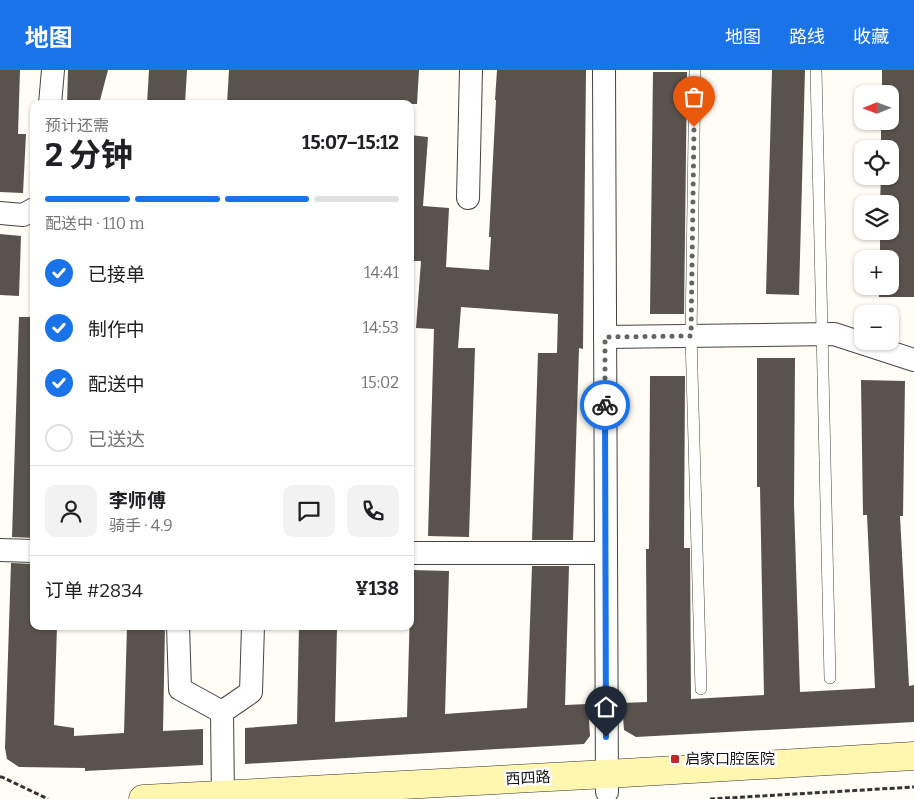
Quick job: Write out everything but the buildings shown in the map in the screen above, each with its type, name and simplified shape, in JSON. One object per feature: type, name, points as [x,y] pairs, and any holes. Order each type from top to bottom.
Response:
[{"type":"street","points":[[50,100],[53,70]]},
{"type":"street","points":[[468,198],[470,70]]},
{"type":"street","points":[[604,70],[607,783]]},
{"type":"street","points":[[0,213],[23,215],[30,211]]},
{"type":"street","points":[[605,337],[834,334],[914,359]]},
{"type":"street","points":[[0,550],[30,551]]},
{"type":"street","points":[[414,553],[606,553]]},
{"type":"street","points":[[178,630],[180,689],[222,712]]},
{"type":"street","points":[[222,712],[251,692],[253,630]]},
{"type":"street","points":[[222,712],[223,797]]},
{"type":"street","name":"西四路","points":[[474,799],[607,783],[914,756]]},
{"type":"street","name":"西四路","points":[[143,799],[914,772]]},
{"type":"lane","points":[[695,70],[691,336],[701,689]]},
{"type":"lane","points":[[816,70],[830,678]]},
{"type":"path","points":[[0,777],[48,799]]},
{"type":"path","points":[[710,799],[914,787]]},
{"type":"way so far","points":[[605,405],[605,337],[691,336],[694,127]]},
{"type":"place","name":"启家口腔医院","points":[[675,759]]},
{"type":"route","points":[[605,405],[606,737]]}]
